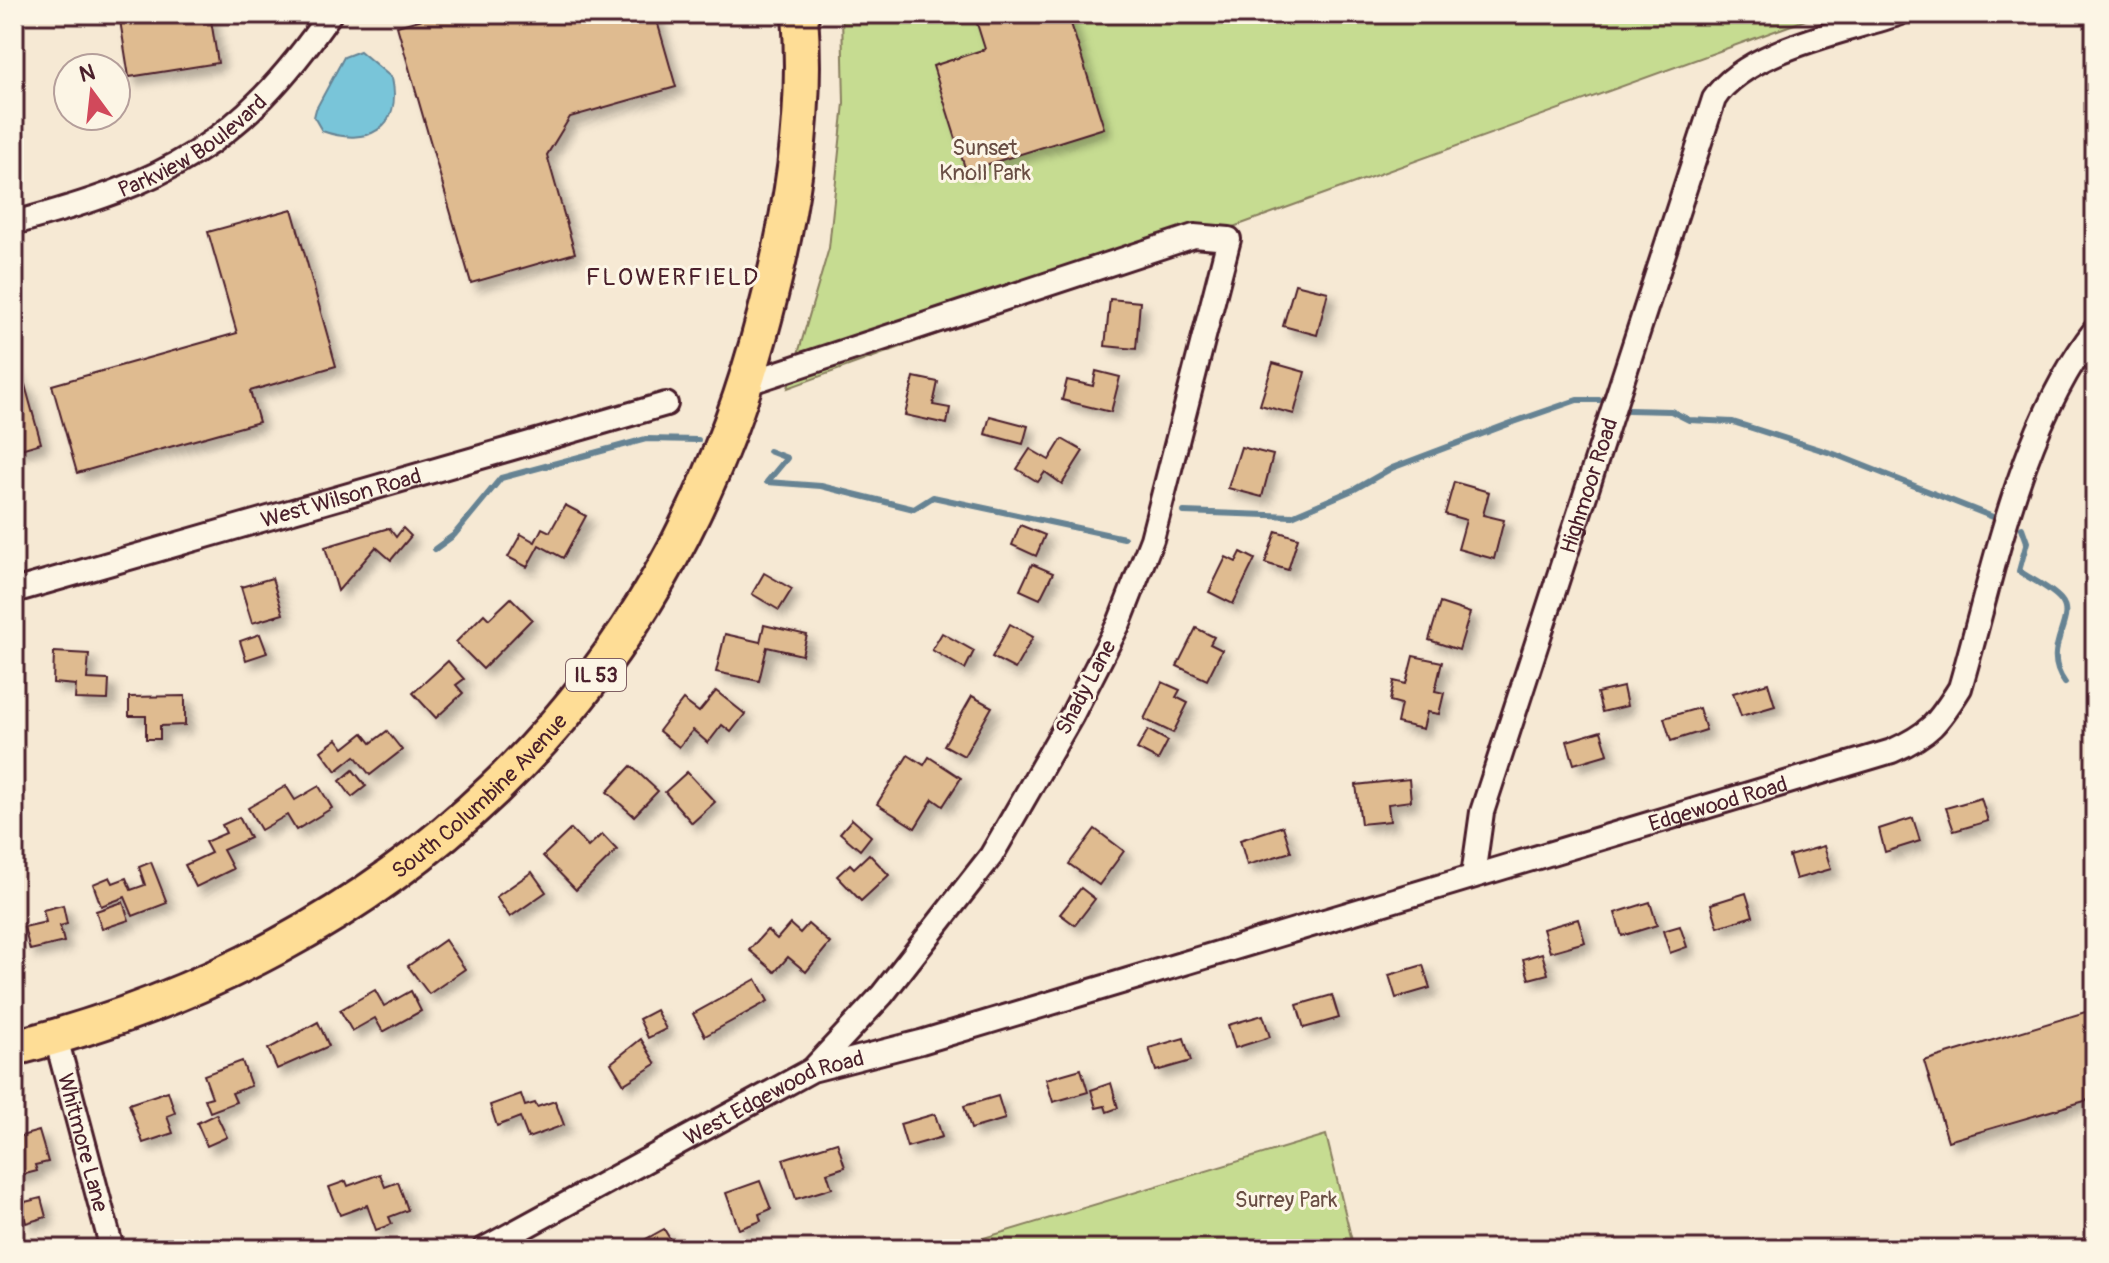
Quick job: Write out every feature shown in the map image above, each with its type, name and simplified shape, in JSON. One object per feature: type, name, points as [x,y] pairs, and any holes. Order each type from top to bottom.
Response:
[{"type":"main road","name":"South Columbine Avenue","points":[[14,1048],[56,1038],[168,1000],[291,941],[406,865],[493,790],[560,720],[640,611],[696,511],[748,383],[785,240],[799,145],[803,50],[800,14]]},
{"type":"street","name":"Parkview Boulevard","points":[[14,223],[136,186],[211,145],[247,115],[287,74],[330,14]]},
{"type":"street","name":"Highmoor Road","points":[[1473,876],[1482,812],[1714,99],[1724,83],[1770,57],[1898,14]]},
{"type":"street","name":"Shady Lane","points":[[748,383],[1194,236],[1229,239],[1152,539],[1105,649],[991,856],[882,995],[812,1070]]},
{"type":"street","name":"Edgewood Road","points":[[1083,993],[1892,751],[1923,737],[1960,688],[2022,474],[2057,392],[2095,330]]},
{"type":"street","name":"West Wilson Road","points":[[14,591],[666,404]]},
{"type":"street","name":"West Edgewood Road","points":[[484,1249],[812,1070],[921,1042],[1083,993]]},
{"type":"street","name":"Whitmore Lane","points":[[56,1038],[112,1249]]},
{"type":"green space","name":"Sunset Knoll Park","points":[[842,14],[1822,14],[788,388],[829,248],[844,103]]},
{"type":"green space","name":"Surrey Park","points":[[1326,1135],[1354,1249],[947,1249]]},
{"type":"water","points":[[360,51],[392,78],[394,96],[387,121],[367,135],[353,137],[322,131],[314,117],[316,109],[344,57]]},
{"type":"building","points":[[119,14],[210,14],[218,63],[132,77],[132,52],[125,52]]},
{"type":"building","points":[[441,14],[655,14],[676,87],[570,117],[547,155],[575,253],[471,283],[397,26]]},
{"type":"building","points":[[974,14],[1068,14],[1104,128],[966,171],[933,66],[985,49]]},
{"type":"building","points":[[292,209],[336,366],[250,391],[259,422],[77,473],[52,385],[237,333],[208,232]]},
{"type":"building","points":[[1295,284],[1328,292],[1317,335],[1283,326]]},
{"type":"building","points":[[1110,299],[1140,302],[1136,349],[1105,346]]},
{"type":"building","points":[[1273,363],[1305,372],[1294,414],[1260,405]]},
{"type":"building","points":[[14,366],[20,386],[25,385],[41,443],[14,451]]},
{"type":"building","points":[[1096,371],[1120,377],[1111,412],[1062,400],[1067,380],[1093,386]]},
{"type":"building","points":[[914,377],[938,382],[933,405],[950,408],[947,424],[905,415]]},
{"type":"building","points":[[990,416],[1028,426],[1023,444],[985,434]]},
{"type":"building","points":[[1062,439],[1083,451],[1062,484],[1045,472],[1038,482],[1017,469],[1030,449],[1049,460]]},
{"type":"building","points":[[1241,447],[1273,455],[1262,497],[1228,488]]},
{"type":"building","points":[[1454,482],[1489,492],[1483,515],[1504,520],[1494,559],[1458,549],[1466,520],[1445,514]]},
{"type":"building","points":[[565,505],[586,516],[563,558],[539,545],[527,567],[508,557],[521,534],[535,542],[542,528],[550,532]]},
{"type":"building","points":[[1020,525],[1045,535],[1036,556],[1012,545]]},
{"type":"building","points":[[389,528],[396,537],[403,528],[411,536],[391,560],[376,547],[338,591],[325,547]]},
{"type":"building","points":[[1276,531],[1298,538],[1288,570],[1265,563]]},
{"type":"building","points":[[1241,552],[1255,559],[1233,604],[1209,592],[1226,557],[1236,562]]},
{"type":"building","points":[[1032,564],[1053,573],[1040,599],[1020,590]]},
{"type":"building","points":[[764,573],[792,589],[779,610],[752,594]]},
{"type":"building","points":[[272,578],[283,614],[252,623],[241,587]]},
{"type":"building","points":[[511,598],[532,619],[483,669],[456,642],[484,614],[489,619]]},
{"type":"building","points":[[1440,603],[1470,613],[1459,650],[1429,640]]},
{"type":"building","points":[[1010,624],[1033,637],[1015,669],[992,657]]},
{"type":"building","points":[[764,625],[807,635],[802,655],[767,647],[759,681],[716,672],[725,634],[760,642]]},
{"type":"building","points":[[1196,628],[1214,637],[1210,644],[1222,650],[1207,680],[1177,666]]},
{"type":"building","points":[[942,633],[974,651],[965,669],[932,650]]},
{"type":"building","points":[[260,634],[267,653],[246,660],[240,641]]},
{"type":"building","points":[[54,652],[89,654],[87,679],[109,680],[108,700],[75,699],[76,685],[53,683]]},
{"type":"building","points":[[1413,656],[1442,662],[1435,691],[1444,693],[1439,714],[1427,712],[1423,729],[1397,723],[1401,704],[1390,701],[1394,681],[1406,684]]},
{"type":"building","points":[[448,661],[464,679],[456,685],[463,693],[436,718],[413,693]]},
{"type":"building","points":[[1162,682],[1180,690],[1176,697],[1188,703],[1173,733],[1144,719]]},
{"type":"building","points":[[1768,683],[1775,706],[1741,716],[1733,693]]},
{"type":"building","points":[[1623,687],[1627,706],[1602,712],[1597,693]]},
{"type":"building","points":[[716,691],[745,714],[731,732],[722,725],[708,743],[693,730],[679,747],[659,731],[683,700],[699,712]]},
{"type":"building","points":[[185,696],[185,725],[160,726],[160,739],[146,739],[146,716],[129,716],[129,697]]},
{"type":"building","points":[[972,696],[992,707],[964,756],[944,745]]},
{"type":"building","points":[[1699,708],[1706,730],[1671,741],[1664,718]]},
{"type":"building","points":[[1148,730],[1168,741],[1158,760],[1137,749]]},
{"type":"building","points":[[387,731],[402,750],[370,775],[355,756],[336,771],[321,751],[337,739],[344,748],[363,733],[371,743]]},
{"type":"building","points":[[1601,731],[1608,754],[1574,764],[1567,741]]},
{"type":"building","points":[[908,755],[924,765],[929,757],[961,778],[943,806],[933,799],[915,828],[877,804]]},
{"type":"building","points":[[631,766],[658,791],[634,816],[607,792]]},
{"type":"building","points":[[353,770],[366,786],[352,797],[340,781]]},
{"type":"building","points":[[687,772],[715,802],[692,823],[665,792]]},
{"type":"building","points":[[1409,779],[1411,801],[1388,804],[1390,821],[1361,824],[1356,785]]},
{"type":"building","points":[[286,786],[295,800],[319,786],[332,808],[296,830],[287,815],[261,830],[248,808]]},
{"type":"building","points":[[1981,798],[1988,821],[1954,831],[1946,808]]},
{"type":"building","points":[[239,817],[250,838],[223,850],[233,869],[196,887],[185,865],[211,853],[205,842],[226,833],[222,825]]},
{"type":"building","points":[[1913,818],[1920,841],[1885,852],[1879,829]]},
{"type":"building","points":[[852,819],[871,836],[860,850],[840,833]]},
{"type":"building","points":[[1283,826],[1291,852],[1247,865],[1240,840]]},
{"type":"building","points":[[571,829],[588,847],[602,834],[617,850],[576,890],[543,856]]},
{"type":"building","points":[[1095,829],[1124,851],[1099,885],[1069,864]]},
{"type":"building","points":[[1824,846],[1831,869],[1796,879],[1789,856]]},
{"type":"building","points":[[869,854],[889,875],[861,901],[837,876],[850,864],[854,868]]},
{"type":"building","points":[[151,862],[167,903],[133,916],[125,897],[101,906],[93,884],[110,877],[113,883],[126,878],[131,890],[145,885],[139,867]]},
{"type":"building","points":[[532,872],[546,892],[510,917],[496,897]]},
{"type":"building","points":[[1081,888],[1095,899],[1075,925],[1060,914]]},
{"type":"building","points":[[1746,893],[1753,916],[1718,927],[1711,904]]},
{"type":"building","points":[[123,902],[129,920],[102,929],[96,911]]},
{"type":"building","points":[[1650,902],[1657,925],[1622,936],[1615,913]]},
{"type":"building","points":[[63,905],[67,924],[60,926],[64,942],[30,950],[24,927],[46,922],[43,910]]},
{"type":"building","points":[[1578,919],[1585,942],[1550,952],[1543,929]]},
{"type":"building","points":[[790,924],[800,933],[808,924],[830,943],[806,972],[788,957],[775,972],[749,950],[767,930],[777,939]]},
{"type":"building","points":[[1680,926],[1687,947],[1670,953],[1663,931]]},
{"type":"building","points":[[445,940],[465,969],[429,994],[408,966]]},
{"type":"building","points":[[1542,953],[1548,974],[1529,979],[1523,959]]},
{"type":"building","points":[[1423,965],[1430,988],[1396,998],[1389,975]]},
{"type":"building","points":[[756,979],[768,1001],[705,1036],[693,1014]]},
{"type":"building","points":[[375,990],[384,1006],[411,991],[421,1011],[383,1032],[375,1018],[352,1031],[340,1010]]},
{"type":"building","points":[[1332,995],[1339,1018],[1304,1028],[1297,1005]]},
{"type":"building","points":[[2095,1009],[2095,1098],[1948,1141],[1924,1061]]},
{"type":"building","points":[[656,1010],[666,1029],[648,1038],[639,1019]]},
{"type":"building","points":[[1263,1015],[1270,1037],[1235,1048],[1228,1025]]},
{"type":"building","points":[[318,1022],[329,1046],[277,1069],[268,1049]]},
{"type":"building","points":[[1184,1038],[1191,1061],[1156,1071],[1149,1048]]},
{"type":"building","points":[[641,1039],[656,1064],[624,1084],[611,1063]]},
{"type":"building","points":[[242,1061],[251,1086],[232,1093],[236,1102],[210,1112],[205,1099],[212,1097],[204,1075]]},
{"type":"building","points":[[1081,1069],[1088,1092],[1053,1102],[1046,1079]]},
{"type":"building","points":[[1111,1083],[1118,1108],[1107,1112],[1105,1106],[1096,1108],[1091,1090]]},
{"type":"building","points":[[168,1091],[175,1113],[167,1116],[173,1133],[143,1143],[129,1104]]},
{"type":"building","points":[[521,1094],[525,1106],[535,1103],[537,1107],[555,1101],[564,1125],[528,1138],[520,1117],[497,1126],[490,1105]]},
{"type":"building","points":[[998,1096],[1005,1119],[971,1129],[964,1106]]},
{"type":"building","points":[[216,1114],[227,1137],[207,1146],[197,1123]]},
{"type":"building","points":[[935,1114],[942,1137],[907,1147],[900,1124]]},
{"type":"building","points":[[39,1131],[48,1162],[35,1165],[37,1171],[14,1177],[14,1138]]},
{"type":"building","points":[[837,1142],[845,1167],[827,1173],[832,1188],[796,1199],[783,1159]]},
{"type":"building","points":[[380,1174],[385,1187],[398,1182],[408,1210],[389,1217],[392,1224],[376,1230],[367,1205],[340,1215],[329,1187],[346,1181],[348,1186]]},
{"type":"building","points":[[760,1181],[771,1209],[759,1214],[761,1221],[739,1229],[726,1193]]},
{"type":"building","points":[[41,1198],[46,1217],[26,1223],[21,1203]]},
{"type":"building","points":[[664,1229],[676,1249],[628,1249]]},
{"type":"building","points":[[207,1241],[209,1249],[183,1247]]},
{"type":"waterway","points":[[1184,512],[1292,516],[1355,489],[1392,468],[1511,423],[1577,400],[1599,400]]},
{"type":"waterway","points":[[1628,410],[1671,411],[1689,420],[1733,422],[1834,454],[1993,517]]},
{"type":"waterway","points":[[435,549],[454,535],[501,478],[646,439],[698,440]]},
{"type":"waterway","points":[[769,451],[787,458],[767,482],[821,486],[914,509],[933,497],[1124,538]]},
{"type":"waterway","points":[[2022,528],[2027,542],[2019,571],[2052,592],[2065,608],[2056,658],[2065,683]]},
{"type":"district","name":"FLOWERFIELD","points":[[673,277]]}]
